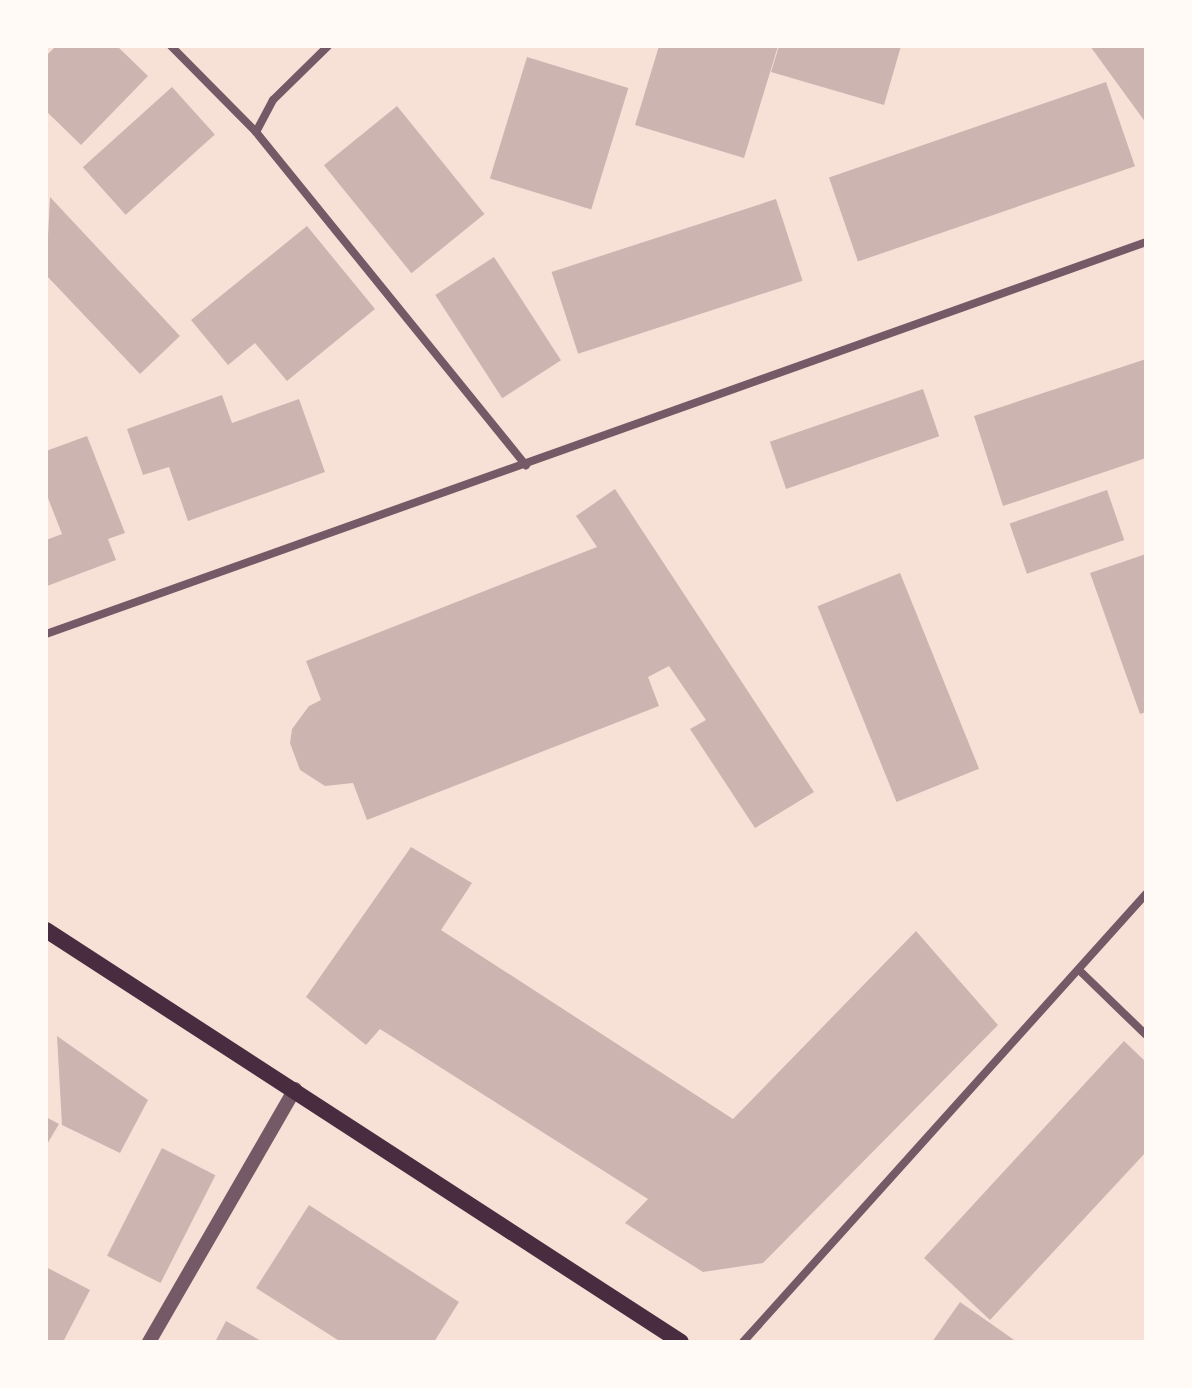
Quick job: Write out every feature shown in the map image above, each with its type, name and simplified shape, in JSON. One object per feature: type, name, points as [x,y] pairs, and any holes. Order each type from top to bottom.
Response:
[{"type":"main road","points":[[46,930],[681,1342]]},
{"type":"street","points":[[171,46],[256,132],[526,466]]},
{"type":"street","points":[[256,132],[273,100],[328,46]]},
{"type":"street","points":[[46,634],[526,466],[1146,242]]},
{"type":"street","points":[[743,1342],[1146,894]]},
{"type":"street","points":[[1079,970],[1146,1035]]},
{"type":"street","points":[[149,1342],[295,1089]]},
{"type":"building","points":[[56,46],[117,46],[148,76],[81,145],[46,111],[46,56]]},
{"type":"building","points":[[659,46],[778,46],[744,158],[635,125]]},
{"type":"building","points":[[779,46],[901,46],[884,105],[771,72]]},
{"type":"building","points":[[1090,46],[1146,46],[1146,123]]},
{"type":"building","points":[[527,57],[628,88],[591,209],[490,178]]},
{"type":"building","points":[[1106,82],[1135,166],[858,262],[829,177]]},
{"type":"building","points":[[172,87],[215,135],[126,215],[83,167]]},
{"type":"building","points":[[397,106],[484,214],[411,273],[324,165]]},
{"type":"building","points":[[50,197],[180,336],[140,374],[46,275]]},
{"type":"building","points":[[776,199],[803,281],[578,354],[552,272]]},
{"type":"building","points":[[307,226],[375,309],[287,381],[255,343],[228,365],[191,320]]},
{"type":"building","points":[[494,257],[561,360],[502,398],[435,295]]},
{"type":"building","points":[[1146,359],[1146,458],[1003,506],[974,416]]},
{"type":"building","points":[[923,389],[939,436],[786,489],[770,442]]},
{"type":"building","points":[[222,395],[232,423],[299,399],[325,472],[188,521],[169,467],[143,475],[127,429]]},
{"type":"building","points":[[87,436],[125,533],[108,539],[116,560],[47,586],[46,540],[62,534],[46,493],[46,451]]},
{"type":"building","points":[[615,489],[814,792],[755,828],[690,729],[706,720],[669,666],[648,677],[659,706],[367,820],[353,783],[325,786],[300,770],[290,743],[292,729],[309,706],[321,700],[306,661],[597,547],[576,516]]},
{"type":"building","points":[[1107,490],[1124,540],[1027,574],[1010,524]]},
{"type":"building","points":[[1146,554],[1146,712],[1140,714],[1090,573]]},
{"type":"building","points":[[900,573],[979,769],[897,802],[817,606]]},
{"type":"building","points":[[411,847],[472,883],[441,930],[733,1119],[916,931],[998,1025],[763,1263],[703,1272],[625,1223],[648,1199],[380,1029],[366,1045],[306,997]]},
{"type":"building","points":[[57,1036],[148,1100],[120,1153],[62,1125]]},
{"type":"building","points":[[1124,1041],[1146,1062],[1146,1152],[990,1320],[924,1258]]},
{"type":"building","points":[[46,1117],[59,1124],[46,1146]]},
{"type":"building","points":[[162,1148],[215,1175],[161,1283],[107,1256]]},
{"type":"building","points":[[309,1205],[459,1302],[434,1342],[341,1342],[256,1288]]},
{"type":"building","points":[[46,1267],[90,1290],[63,1342],[46,1342]]},
{"type":"building","points":[[960,1302],[1017,1342],[932,1342]]},
{"type":"building","points":[[226,1321],[263,1342],[215,1342]]}]
